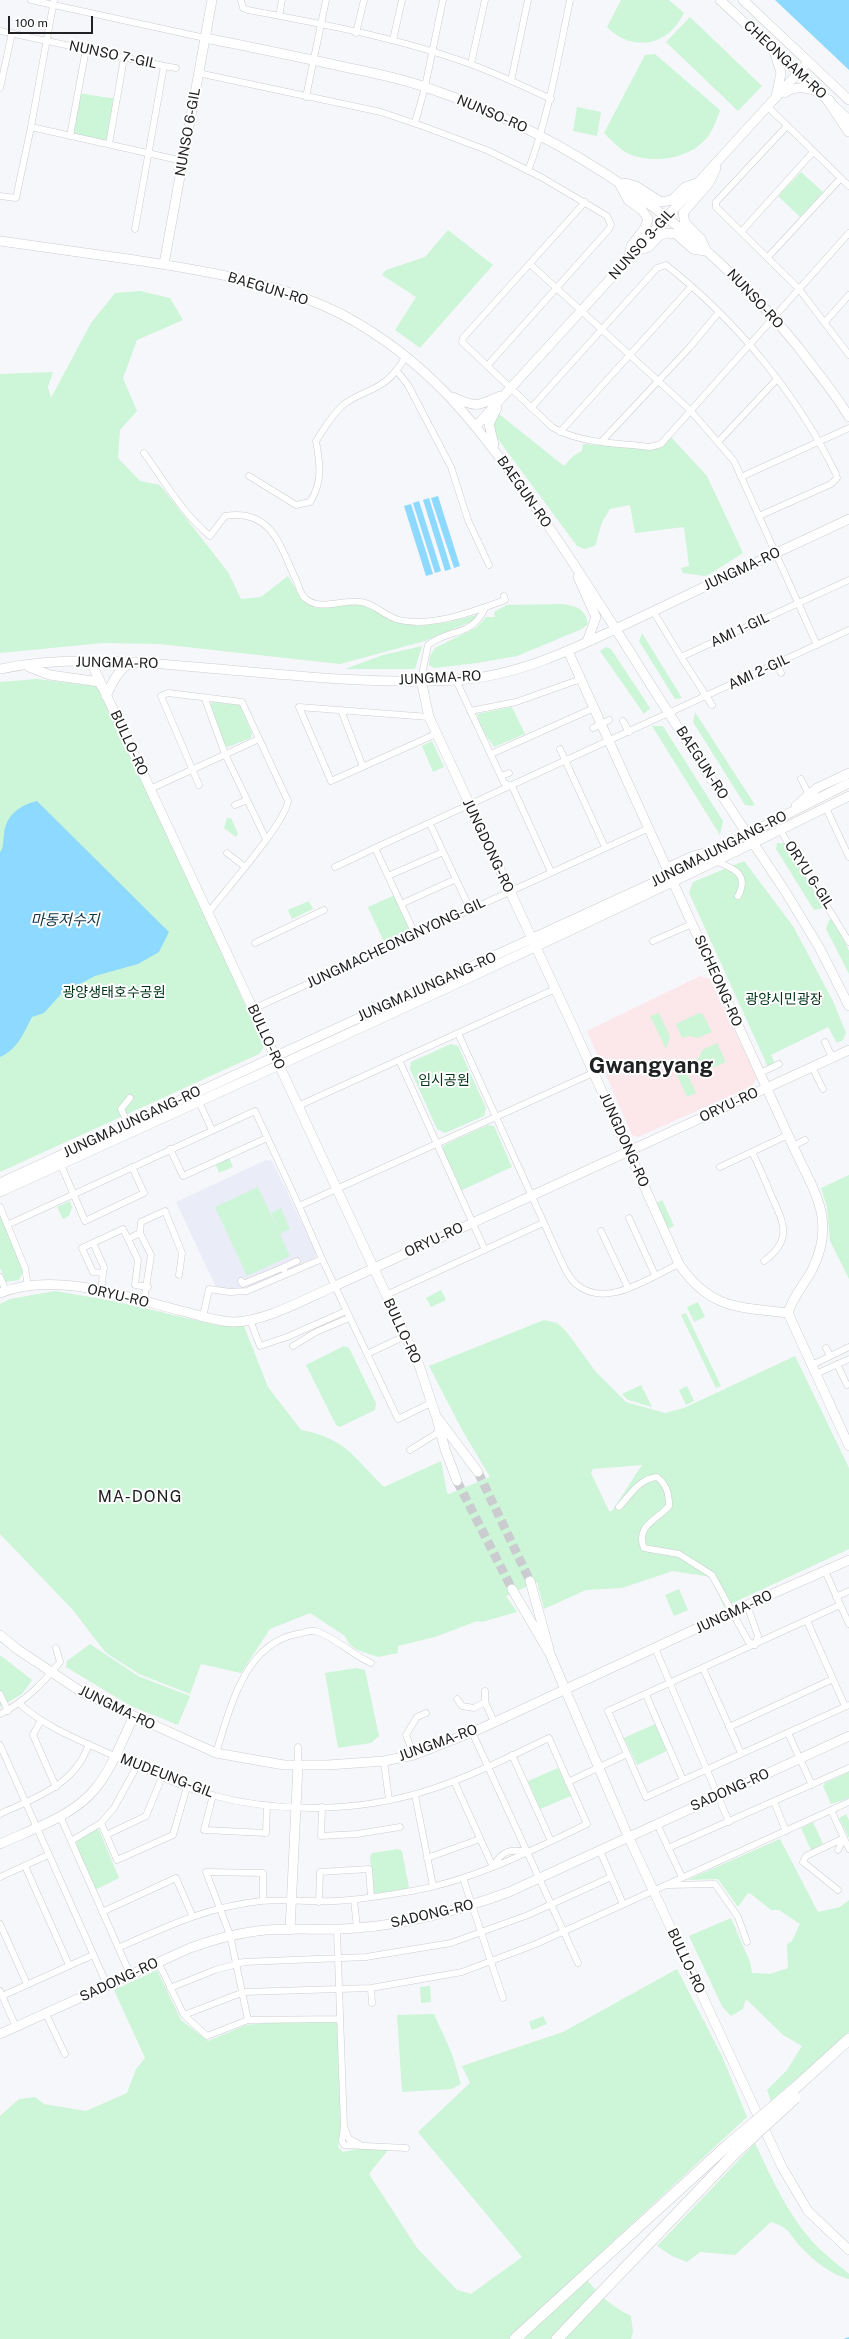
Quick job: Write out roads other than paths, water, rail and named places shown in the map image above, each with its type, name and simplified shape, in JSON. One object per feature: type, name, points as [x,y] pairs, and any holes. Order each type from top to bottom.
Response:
[{"type":"highway","points":[[829,101],[849,131]]},
{"type":"highway","points":[[556,2339],[583,2313],[734,2154],[849,2039]]},
{"type":"highway","points":[[515,2339],[729,2144],[849,2049]]},
{"type":"street","name":"NUNSO-RO","points":[[31,0],[54,2],[205,38],[313,60],[425,86],[518,123],[617,180],[666,218],[735,276],[774,317],[829,387],[849,417]]},
{"type":"street","name":"NUNSO 6-GIL","points":[[164,264],[212,0]]},
{"type":"street","points":[[241,0],[243,8],[248,10],[393,40],[432,51],[471,64],[551,99]]},
{"type":"street","points":[[279,16],[282,0]]},
{"type":"street","points":[[306,97],[326,0]]},
{"type":"street","points":[[356,33],[364,0]]},
{"type":"street","points":[[393,40],[402,0]]},
{"type":"street","points":[[414,123],[425,86],[443,0]]},
{"type":"street","points":[[471,64],[485,0]]},
{"type":"street","points":[[511,81],[528,0]]},
{"type":"street","points":[[528,171],[542,136],[551,99],[570,0]]},
{"type":"street","name":"CHEONGAM-RO","points":[[720,0],[849,120]]},
{"type":"street","name":"CHEONGAM-RO","points":[[743,0],[849,100]]},
{"type":"street","points":[[0,196],[16,198],[31,127],[54,2]]},
{"type":"street","name":"NUNSO 7-GIL","points":[[0,31],[164,66],[147,153],[135,229]]},
{"type":"street","points":[[0,88],[12,33]]},
{"type":"street","points":[[773,48],[781,73],[776,98]]},
{"type":"street","points":[[70,136],[86,49]]},
{"type":"street","points":[[109,144],[124,58]]},
{"type":"street","name":"NUNSO 3-GIL","points":[[476,426],[808,62]]},
{"type":"street","points":[[164,66],[176,68]]},
{"type":"street","points":[[198,73],[381,112],[414,123],[489,151],[585,202],[607,216],[611,225],[487,366]]},
{"type":"street","points":[[776,98],[794,87],[803,87],[820,92]]},
{"type":"street","points":[[768,106],[849,186]]},
{"type":"street","points":[[787,126],[716,202],[717,210],[768,257],[799,289],[848,352]]},
{"type":"street","points":[[31,127],[183,161]]},
{"type":"street","points":[[741,232],[813,152]]},
{"type":"street","points":[[706,252],[701,239],[685,223],[683,213],[709,183],[720,159]]},
{"type":"street","points":[[768,257],[840,178]]},
{"type":"street","points":[[617,180],[636,186],[660,202],[672,200],[685,187],[698,183]]},
{"type":"street","points":[[617,180],[628,200],[642,210],[648,218],[646,228],[631,246],[628,259]]},
{"type":"street","points":[[585,202],[463,338],[464,346],[531,408],[560,432],[572,437],[602,441],[655,446],[661,444],[849,233]]},
{"type":"street","points":[[635,252],[649,247],[659,236],[666,233],[676,234],[693,249],[706,252]]},
{"type":"street","name":"BAEGUN-RO","points":[[0,241],[164,264],[238,278],[296,295],[344,316],[406,356],[450,395],[496,452],[569,556],[819,947],[849,1006]]},
{"type":"street","points":[[530,264],[690,410],[719,441],[734,461],[775,554],[818,645]]},
{"type":"street","points":[[531,408],[662,265],[666,265],[719,312],[777,379],[820,441],[836,474],[834,482],[759,516]]},
{"type":"street","points":[[560,432],[691,287]]},
{"type":"street","points":[[825,322],[849,295]]},
{"type":"street","points":[[602,441],[659,381],[719,312]]},
{"type":"street","points":[[249,476],[296,505],[310,502],[320,478],[320,465],[316,441],[342,406],[357,396],[380,385],[397,371],[406,356]]},
{"type":"street","points":[[397,371],[408,385],[450,467],[468,520],[488,565]]},
{"type":"street","points":[[719,441],[777,379]]},
{"type":"street","points":[[450,395],[470,405],[479,406],[500,396],[501,398],[489,424],[496,452]]},
{"type":"street","points":[[741,477],[849,428]]},
{"type":"street","points":[[144,453],[173,497],[186,510],[198,526],[210,536],[225,516],[238,514],[257,521],[272,530],[281,544],[304,598],[315,605],[361,602],[396,619],[419,623],[456,616],[485,608],[505,600],[504,596]]},
{"type":"street","name":"JUNGMA-RO","points":[[0,669],[26,665],[90,660],[136,662],[341,679],[456,680],[480,677],[515,669],[568,651],[849,519]]},
{"type":"street","points":[[569,556],[596,617],[587,642]]},
{"type":"street","name":"AMI 1-GIL","points":[[681,657],[849,580]]},
{"type":"street","points":[[422,680],[428,645],[471,626],[479,620],[485,608]]},
{"type":"street","points":[[653,611],[712,705]]},
{"type":"street","name":"AMI 2-GIL","points":[[335,867],[849,630]]},
{"type":"street","name":"SICHEONG-RO","points":[[568,651],[767,1088],[817,1199],[822,1214],[824,1236],[821,1250],[814,1265],[792,1301],[788,1313]]},
{"type":"street","name":"BULLO-RO","points":[[90,660],[419,1365],[436,1416],[439,1432],[457,1481]]},
{"type":"street","points":[[106,696],[118,674],[125,665],[136,662]]},
{"type":"street","points":[[777,664],[781,673]]},
{"type":"street","points":[[26,665],[50,675],[100,682],[106,696]]},
{"type":"street","points":[[470,711],[516,702],[581,679]]},
{"type":"street","name":"JUNGDONG-RO","points":[[422,680],[428,717],[594,1073],[678,1264],[691,1281],[709,1296],[742,1307],[788,1313]]},
{"type":"street","points":[[456,680],[504,783],[512,786],[551,872]]},
{"type":"street","points":[[199,785],[161,696],[168,693],[205,699],[242,702],[288,801],[287,809],[266,839],[208,913]]},
{"type":"street","points":[[205,699],[225,754],[266,839]]},
{"type":"street","points":[[428,717],[299,707],[331,781],[436,734]]},
{"type":"street","points":[[490,754],[594,708]]},
{"type":"street","points":[[341,710],[363,767]]},
{"type":"street","points":[[623,721],[629,732]]},
{"type":"street","points":[[150,789],[259,738]]},
{"type":"street","points":[[560,749],[605,847]]},
{"type":"street","points":[[501,776],[508,773]]},
{"type":"street","points":[[781,817],[817,788],[849,774]]},
{"type":"street","points":[[801,779],[809,795]]},
{"type":"street","name":"JUNGMAJUNGANG-RO","points":[[750,839],[781,817],[849,784]]},
{"type":"street","name":"JUNGMAJUNGANG-RO","points":[[0,1192],[279,1066],[534,943],[670,875],[750,839],[780,830],[849,796]]},
{"type":"street","points":[[235,805],[247,800]]},
{"type":"street","points":[[826,808],[849,856]]},
{"type":"street","points":[[430,824],[470,909]]},
{"type":"street","name":"JUNGMACHEONGNYONG-GIL","points":[[253,1009],[648,828]]},
{"type":"street","name":"ORYU 6-GIL","points":[[780,830],[849,942]]},
{"type":"street","points":[[375,848],[415,934]]},
{"type":"street","points":[[388,876],[443,852]]},
{"type":"street","points":[[227,853],[245,867]]},
{"type":"street","points":[[670,875],[693,856],[713,856],[736,869],[742,879],[742,888],[738,896]]},
{"type":"street","points":[[401,904],[456,879]]},
{"type":"street","points":[[255,943],[324,910]]},
{"type":"street","points":[[653,941],[692,924]]},
{"type":"street","name":"JUNGMAJUNGANG-RO","points":[[0,1183],[275,1057],[534,943]]},
{"type":"street","points":[[298,1106],[555,989]]},
{"type":"street","points":[[458,1033],[531,1196],[570,1276],[577,1285],[601,1295],[619,1292],[678,1264]]},
{"type":"street","points":[[825,1042],[832,1057]]},
{"type":"street","name":"ORYU-RO","points":[[3,1292],[28,1286],[69,1285],[144,1301],[203,1317],[232,1322],[250,1320],[335,1286],[849,1050]]},
{"type":"street","points":[[399,1060],[485,1250]]},
{"type":"street","points":[[760,1073],[779,1064]]},
{"type":"street","points":[[812,1067],[823,1089]]},
{"type":"street","points":[[299,1206],[336,1188],[594,1073]]},
{"type":"street","points":[[128,1124],[121,1109],[130,1098]]},
{"type":"street","points":[[199,1102],[212,1130]]},
{"type":"street","points":[[7,1225],[255,1111],[349,1318],[398,1419],[431,1404]]},
{"type":"street","points":[[720,1167],[788,1135]]},
{"type":"street","points":[[170,1149],[183,1176],[267,1138]]},
{"type":"street","points":[[793,1146],[805,1140]]},
{"type":"street","points":[[752,1152],[784,1222],[781,1243],[775,1253],[764,1261]]},
{"type":"street","points":[[61,1165],[85,1221],[144,1193],[132,1167]]},
{"type":"street","points":[[0,1207],[25,1268],[28,1286]]},
{"type":"street","points":[[144,1301],[148,1287],[151,1255],[140,1233],[141,1222],[164,1212],[182,1254],[179,1275]]},
{"type":"street","points":[[629,1218],[655,1275]]},
{"type":"street","points":[[386,1295],[544,1223]]},
{"type":"street","points":[[103,1273],[93,1272],[82,1248],[123,1229],[138,1260],[135,1285],[148,1287]]},
{"type":"street","points":[[602,1231],[628,1288]]},
{"type":"street","points":[[128,1239],[140,1233]]},
{"type":"street","points":[[93,1243],[104,1267],[101,1292]]},
{"type":"street","points":[[203,1317],[209,1289],[230,1292],[247,1291],[322,1259]]},
{"type":"street","points":[[241,1281],[243,1284],[297,1261]]},
{"type":"street","points":[[282,1268],[286,1275]]},
{"type":"street","points":[[0,1277],[3,1292]]},
{"type":"street","points":[[250,1320],[260,1346],[297,1333],[346,1311]]},
{"type":"street","points":[[788,1313],[847,1436],[849,1446]]},
{"type":"street","points":[[293,1346],[316,1332],[349,1318]]},
{"type":"street","points":[[367,1354],[405,1336]]},
{"type":"street","points":[[812,1365],[849,1347]]},
{"type":"street","points":[[826,1348],[830,1356]]},
{"type":"street","points":[[816,1374],[849,1359]]},
{"type":"street","points":[[837,1364],[847,1385]]},
{"type":"street","name":"BULLO-RO","points":[[436,1416],[478,1472]]},
{"type":"street","points":[[410,1450],[439,1432]]},
{"type":"street","points":[[619,1507],[647,1478],[657,1477],[664,1483],[669,1496],[669,1506],[642,1530],[640,1540],[644,1548],[679,1554],[712,1575],[721,1595],[733,1612],[748,1641],[755,1645]]},
{"type":"street","name":"JUNGMA-RO","points":[[0,1635],[51,1673],[84,1693],[216,1753],[266,1763],[298,1765],[384,1761],[414,1755],[472,1732],[747,1605],[849,1560]]},
{"type":"street","points":[[825,1571],[849,1624]]},
{"type":"street","name":"BULLO-RO","points":[[530,1581],[550,1654],[628,1836],[790,2183],[808,2210],[849,2250]]},
{"type":"street","name":"BULLO-RO","points":[[512,1589],[550,1654]]},
{"type":"street","points":[[836,1597],[849,1591]]},
{"type":"street","points":[[747,1605],[758,1636],[755,1645]]},
{"type":"street","points":[[807,1620],[833,1679],[847,1706],[646,1797],[608,1711],[646,1695],[668,1684],[755,1645],[807,1620],[840,1605]]},
{"type":"street","points":[[216,1753],[236,1691],[246,1673],[270,1645],[292,1635],[314,1631],[331,1639],[356,1657],[371,1663]]},
{"type":"street","points":[[0,1714],[8,1711],[30,1697],[51,1673],[60,1662],[56,1648]]},
{"type":"street","points":[[655,1648],[668,1684],[729,1822]]},
{"type":"street","points":[[703,1668],[741,1753]]},
{"type":"street","points":[[729,1727],[833,1679]]},
{"type":"street","points":[[485,1691],[485,1702],[494,1722]]},
{"type":"street","points":[[0,1694],[8,1711]]},
{"type":"street","points":[[646,1695],[683,1780]]},
{"type":"street","points":[[457,1699],[462,1706],[474,1708],[485,1702]]},
{"type":"street","name":"MUDEUNG-GIL","points":[[20,1704],[41,1720],[162,1778],[213,1795],[267,1805],[322,1807],[389,1800],[415,1795],[454,1781],[549,1738],[568,1782]]},
{"type":"street","points":[[414,1755],[406,1735],[417,1717],[426,1713]]},
{"type":"street","points":[[0,1844],[60,1816],[84,1801],[95,1789],[115,1756],[134,1716]]},
{"type":"street","points":[[41,1720],[33,1735],[56,1787]]},
{"type":"street","points":[[472,1732],[529,1852],[562,1931],[578,1963]]},
{"type":"street","points":[[788,1733],[812,1785]]},
{"type":"street","name":"SADONG-RO","points":[[0,2034],[190,1948],[230,1935],[258,1931],[337,1930],[357,1928],[420,1919],[473,1905],[540,1879],[628,1836],[849,1736]]},
{"type":"street","points":[[0,1814],[56,1787],[67,1779],[82,1762],[89,1744]]},
{"type":"street","points":[[0,1745],[107,1985]]},
{"type":"street","points":[[290,1930],[298,1747]]},
{"type":"street","points":[[118,1948],[192,1915],[220,1908],[263,1901],[319,1902],[354,1900],[433,1886],[463,1878],[493,1867],[588,1824],[568,1782],[627,1754]]},
{"type":"street","points":[[512,1755],[551,1841]]},
{"type":"street","points":[[384,1761],[389,1800]]},
{"type":"street","points":[[71,1841],[101,1823],[127,1789],[137,1766]]},
{"type":"street","points":[[668,1848],[849,1768]]},
{"type":"street","points":[[106,1834],[146,1816],[162,1778]]},
{"type":"street","points":[[454,1781],[493,1867]]},
{"type":"street","points":[[101,1823],[117,1860],[173,1835],[187,1787]]},
{"type":"street","points":[[213,1795],[204,1830],[266,1833],[267,1805]]},
{"type":"street","points":[[415,1795],[433,1886]]},
{"type":"street","points":[[774,1802],[786,1830]]},
{"type":"street","points":[[184,2014],[244,1992],[371,1988],[462,1972],[491,1963],[849,1802]]},
{"type":"street","points":[[322,1807],[321,1836],[357,1834],[400,1827]]},
{"type":"street","points":[[831,1810],[849,1849]]},
{"type":"street","points":[[60,1816],[130,1974]]},
{"type":"street","points":[[657,1824],[682,1877]]},
{"type":"street","points":[[838,1850],[844,1838]]},
{"type":"street","points":[[838,1890],[803,1862],[806,1856],[844,1838]]},
{"type":"street","points":[[428,1858],[480,1839]]},
{"type":"street","points":[[600,1851],[623,1904]]},
{"type":"street","points":[[0,1877],[48,1855]]},
{"type":"street","points":[[25,1866],[69,1965]]},
{"type":"street","points":[[319,1902],[320,1872],[368,1869],[371,1897]]},
{"type":"street","points":[[248,2020],[244,1992],[230,1935],[206,1872],[264,1873],[263,1901]]},
{"type":"street","points":[[170,1988],[215,1970],[257,1960],[338,1959],[379,1956],[426,1948],[481,1933],[552,1904],[611,1877]]},
{"type":"street","points":[[102,1912],[176,1878],[192,1915]]},
{"type":"street","points":[[463,1878],[503,1998]]},
{"type":"street","points":[[665,1886],[715,1884],[738,1917],[747,1942]]},
{"type":"street","points":[[354,1900],[357,1928]]},
{"type":"street","points":[[0,1924],[27,1984]]},
{"type":"street","points":[[337,1930],[344,2127],[342,2141],[344,2145],[348,2146],[361,2145],[406,2148]]},
{"type":"street","points":[[16,2027],[1,1993],[27,1984],[93,1954]]},
{"type":"street","points":[[158,1962],[184,2014],[208,2036],[248,2020],[340,2018]]},
{"type":"street","points":[[371,1988],[372,2003]]},
{"type":"street","points":[[46,2014],[65,2054]]},
{"type":"water","points":[[775,0],[849,0],[849,70]]},
{"type":"water","points":[[438,496],[460,566],[454,568],[431,498]]},
{"type":"water","points":[[429,498],[451,569],[445,571],[423,500]]},
{"type":"water","points":[[419,501],[441,571],[435,573],[413,503]]},
{"type":"water","points":[[411,504],[433,574],[426,576],[404,506]]},
{"type":"water","name":"마동저수지","points":[[37,801],[169,932],[159,952],[138,964],[95,976],[61,994],[44,1013],[32,1017],[16,1045],[0,1057],[0,852],[3,846],[5,827],[11,816],[25,805]]},
{"type":"waterway","points":[[845,2339],[849,2338]]},
{"type":"tunnel","points":[[478,1472],[530,1581]]},
{"type":"tunnel","points":[[457,1481],[512,1589]]},
{"type":"district","name":"Gwangyang","points":[[651,1066]]},
{"type":"district","name":"MA-DONG","points":[[140,1497]]},
{"type":"park label","name":"광양생태호수공원","points":[[114,993]]},
{"type":"park label","name":"광양시민광장","points":[[784,1000]]},
{"type":"park label","name":"임시공원","points":[[444,1081]]}]
